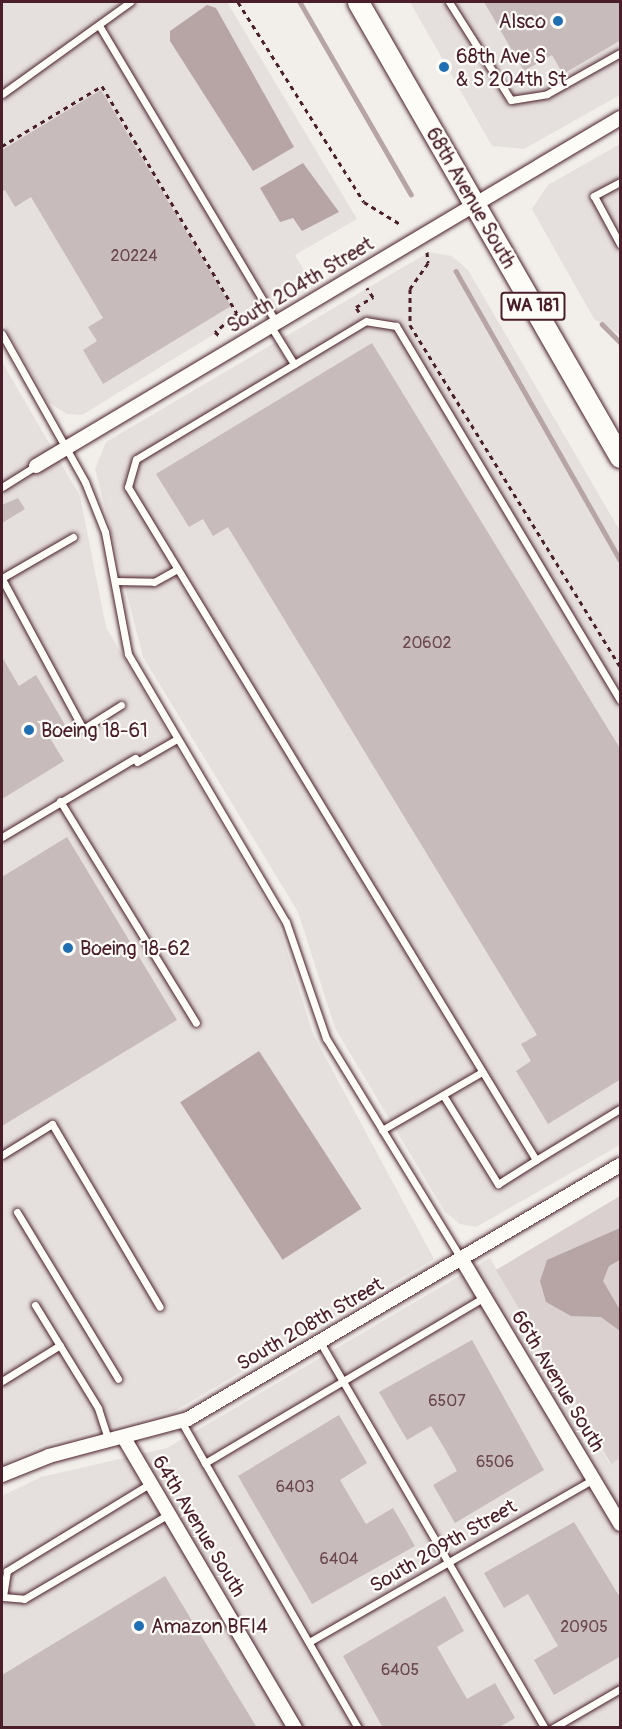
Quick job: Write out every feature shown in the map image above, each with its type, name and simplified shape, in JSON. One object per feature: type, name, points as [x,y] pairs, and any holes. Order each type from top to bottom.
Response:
[{"type":"main road","name":"68th Avenue South","points":[[358,2],[621,457]]},
{"type":"street","name":"South 204th Street","points":[[36,466],[474,203],[621,118]]},
{"type":"street","name":"South 208th Street","points":[[2,1475],[181,1421],[621,1166]]},
{"type":"street","name":"66th Avenue South","points":[[461,1258],[621,1524]]},
{"type":"street","name":"64th Avenue South","points":[[124,1438],[295,1728]]},
{"type":"lane","points":[[2,94],[100,27],[130,2]]},
{"type":"lane","points":[[449,2],[511,100],[548,94],[621,53]]},
{"type":"lane","points":[[100,27],[294,364]]},
{"type":"lane","points":[[621,182],[594,196],[621,244]]},
{"type":"lane","points":[[536,1160],[128,487],[136,459],[365,322],[396,326],[621,699]]},
{"type":"lane","points":[[2,334],[66,449],[105,532],[128,654],[286,922],[327,1038],[461,1258]]},
{"type":"lane","name":"South 204th Street","points":[[2,487],[36,466]]},
{"type":"lane","points":[[73,537],[2,578],[83,729],[121,705]]},
{"type":"lane","points":[[115,581],[154,582],[177,568]]},
{"type":"lane","points":[[2,837],[60,801],[177,739]]},
{"type":"lane","points":[[60,801],[196,1023]]},
{"type":"lane","points":[[382,1130],[482,1072]]},
{"type":"lane","points":[[443,1095],[498,1184],[621,1109]]},
{"type":"lane","points":[[2,1155],[52,1124],[160,1307]]},
{"type":"lane","points":[[17,1212],[118,1378]]},
{"type":"lane","points":[[205,1463],[342,1380],[485,1298]]},
{"type":"lane","points":[[35,1305],[98,1408],[109,1441]]},
{"type":"lane","points":[[320,1342],[545,1728]]},
{"type":"lane","points":[[2,1381],[60,1345]]},
{"type":"lane","points":[[181,1421],[358,1728]]},
{"type":"lane","name":"South 209th Street","points":[[309,1642],[594,1479]]},
{"type":"lane","points":[[151,1483],[7,1571],[2,1598],[24,1599],[168,1514]]},
{"type":"lane","points":[[553,1728],[621,1689]]},
{"type":"path","points":[[238,2],[364,202],[400,224]]},
{"type":"path","points":[[2,146],[102,87],[237,313],[215,332],[220,336]]},
{"type":"path","points":[[427,252],[428,263],[410,290],[410,325],[621,666]]},
{"type":"path","points":[[365,322],[356,307],[373,297],[367,288]]},
{"type":"shaded area","points":[[2,2],[227,2],[357,219],[295,255],[305,272],[247,314],[82,415],[67,414],[48,402],[2,322]]},
{"type":"shaded area","points":[[410,2],[620,2],[620,95],[524,149],[492,146]]},
{"type":"shaded area","points":[[207,5],[216,8],[294,147],[253,171],[170,41],[170,31]]},
{"type":"shaded area","points":[[620,144],[620,335],[594,319],[532,209],[548,185]]},
{"type":"shaded area","points":[[303,163],[339,212],[302,231],[293,218],[280,222],[260,188]]},
{"type":"shaded area","points":[[429,252],[452,256],[468,270],[620,531],[620,1145],[476,1227],[460,1224],[445,1212],[335,1028],[298,912],[143,657],[95,469],[106,442]]},
{"type":"shaded area","points":[[2,362],[80,496],[106,627],[277,920],[313,1034],[434,1259],[176,1410],[42,1445],[2,1465]]},
{"type":"shaded area","points":[[259,1051],[361,1209],[283,1260],[180,1102]]},
{"type":"shaded area","points":[[620,1196],[620,1458],[611,1464],[496,1270]]},
{"type":"shaded area","points":[[620,1228],[620,1260],[609,1266],[603,1281],[620,1310],[620,1331],[601,1317],[571,1316],[546,1302],[540,1281],[547,1260]]},
{"type":"shaded area","points":[[490,1258],[610,1464],[620,1458],[620,1727],[2,1728],[2,1496],[41,1477],[167,1448]]},
{"type":"building","name":"Alsco","points":[[484,2],[621,2],[621,40],[563,74],[552,55],[524,71]]},
{"type":"building","points":[[101,90],[231,306],[103,384],[83,350],[97,341],[88,327],[103,318],[31,197],[15,207],[5,190],[2,192],[2,150]]},
{"type":"building","points":[[372,343],[621,750],[621,1079],[548,1124],[516,1071],[531,1061],[521,1044],[537,1035],[228,527],[213,536],[203,519],[189,527],[156,474]]},
{"type":"building","points":[[18,498],[25,509],[2,523],[2,505]]},
{"type":"building","name":"Boeing 18-61","points":[[2,657],[19,686],[36,675],[65,725],[48,735],[64,761],[2,799]]},
{"type":"building","name":"Boeing 18-62","points":[[67,837],[177,1020],[2,1126],[2,877]]},
{"type":"building","points":[[472,1340],[544,1470],[455,1523],[433,1485],[457,1471],[446,1451],[431,1426],[407,1440],[379,1392]]},
{"type":"building","points":[[339,1415],[367,1463],[340,1480],[366,1524],[393,1508],[415,1546],[312,1604],[238,1476]]},
{"type":"building","points":[[574,1522],[621,1599],[621,1656],[554,1695],[534,1660],[558,1646],[528,1594],[504,1608],[484,1573]]},
{"type":"building","name":"Amazon BFI4","points":[[165,1576],[257,1728],[2,1728],[2,1675]]},
{"type":"building","points":[[445,1596],[464,1631],[437,1647],[467,1699],[495,1683],[515,1718],[498,1728],[383,1728],[343,1656]]},
{"type":"waterway","points":[[300,2],[411,194]]},
{"type":"waterway","points":[[456,271],[620,560]]},
{"type":"waterway","points":[[602,324],[620,342]]},
{"type":"place","name":"Alsco","points":[[558,21]]},
{"type":"place","name":"68th Ave S & S 204th St","points":[[444,67]]},
{"type":"place","name":"Boeing 18-61","points":[[29,730]]},
{"type":"place","name":"Boeing 18-62","points":[[68,948]]},
{"type":"place","name":"Amazon BFI4","points":[[139,1626]]}]
